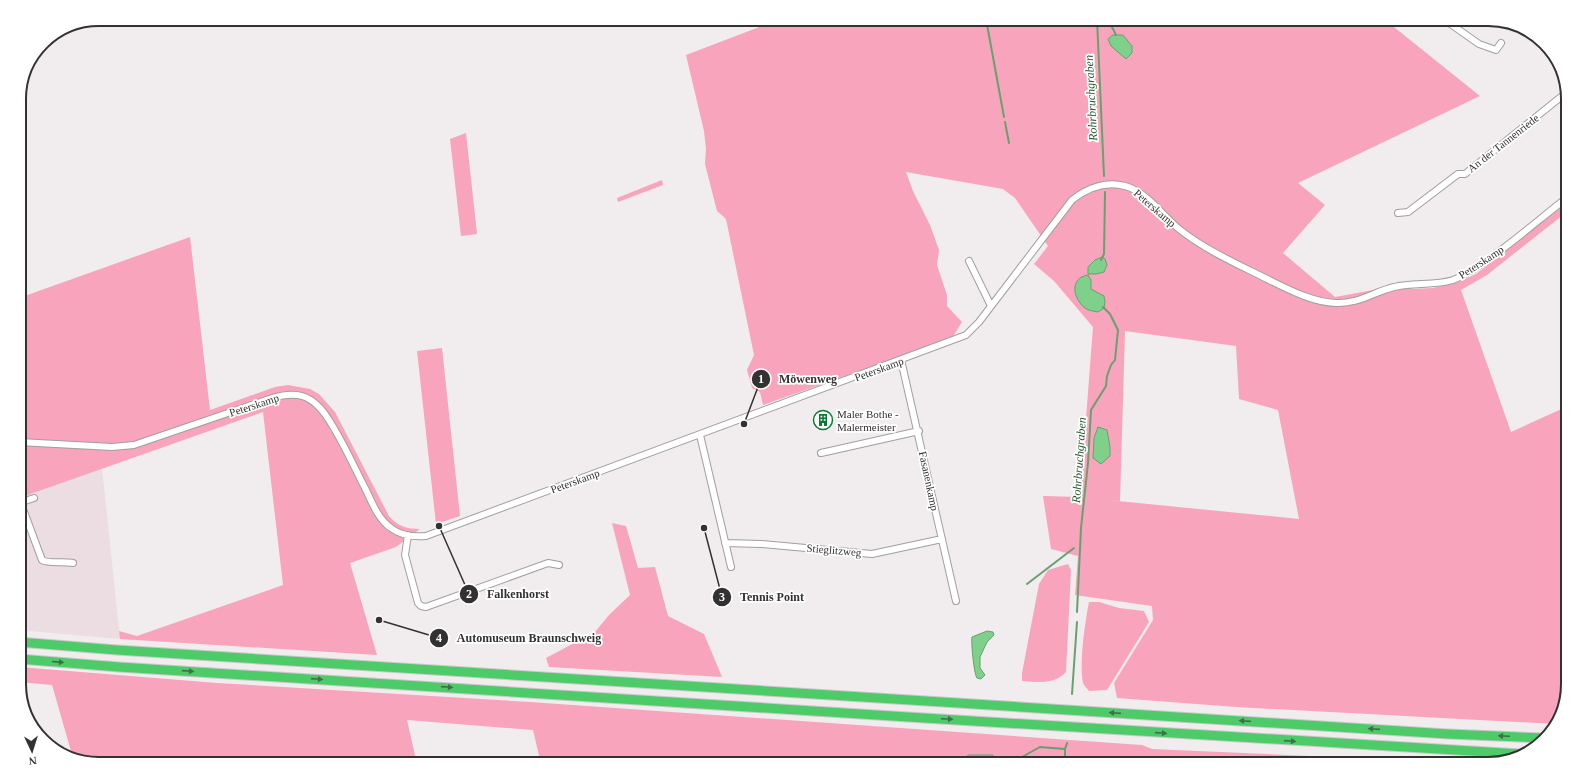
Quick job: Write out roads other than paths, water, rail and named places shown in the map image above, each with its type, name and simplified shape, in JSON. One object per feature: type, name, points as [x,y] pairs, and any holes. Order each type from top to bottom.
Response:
[{"type":"highway","points":[[26,643],[117,650],[936,702],[1448,734],[1537,738]]},
{"type":"highway","points":[[26,660],[118,667],[892,716],[1511,753]]},
{"type":"street","points":[[1453,26],[1479,44],[1490,49],[1496,50],[1501,44]]},
{"type":"street","name":"An der Tannenriede","points":[[1398,213],[1408,212],[1458,174],[1465,174],[1561,97]]},
{"type":"street","name":"Peterskamp","points":[[26,442],[126,447],[272,398],[289,394],[303,396],[319,406],[326,415],[382,518],[393,530],[408,535],[421,536],[439,532],[951,342],[966,335],[979,322],[1072,200],[1088,189],[1111,185],[1126,186],[1138,192],[1190,237],[1245,268],[1308,298],[1335,303],[1360,300],[1396,287],[1446,281],[1461,277],[1499,252],[1561,203]]},
{"type":"street","points":[[969,261],[991,306]]},
{"type":"street","name":"Fasanenkamp","points":[[902,360],[956,601]]},
{"type":"street","points":[[821,453],[919,432]]},
{"type":"street","points":[[700,434],[731,567]]},
{"type":"street","points":[[26,501],[34,498]]},
{"type":"street","points":[[26,516],[42,560],[46,562],[64,561],[73,563]]},
{"type":"street","points":[[408,535],[405,549],[406,559],[418,603],[421,606],[426,607],[548,563],[559,565]]},
{"type":"street","name":"Stieglitzweg","points":[[725,543],[761,544],[872,554],[942,539]]},
{"type":"waterway","points":[[987,26],[1004,117]]},
{"type":"waterway","name":"Rohrbruchgraben","points":[[1097,26],[1104,176]]},
{"type":"waterway","points":[[1112,26],[1116,35]]},
{"type":"waterway","points":[[1005,122],[1009,143]]},
{"type":"waterway","name":"Rohrbruchgraben","points":[[1101,260],[1104,254],[1105,192]]},
{"type":"waterway","name":"Rohrbruchgraben","points":[[1077,612],[1081,528],[1088,463],[1091,410],[1106,386],[1107,376],[1111,365],[1115,360],[1118,330],[1110,314],[1103,307]]},
{"type":"waterway","points":[[1027,584],[1074,548]]},
{"type":"waterway","name":"Rohrbruchgraben","points":[[1072,694],[1077,622]]},
{"type":"waterway","name":"Rohrbruchgraben","points":[[1022,757],[1040,747],[1065,749],[1067,743]]},
{"type":"waterway","points":[[1065,750],[1065,757]]},
{"type":"place","name":"Maler Bothe - Malermeister","points":[[823,420]]},
{"type":"place","name":"Möwenweg","points":[[744,424]]},
{"type":"place","name":"Falkenhorst","points":[[439,526]]},
{"type":"place","name":"Tennis Point","points":[[704,528]]},
{"type":"place","name":"Automuseum Braunschweig","points":[[379,620]]}]
